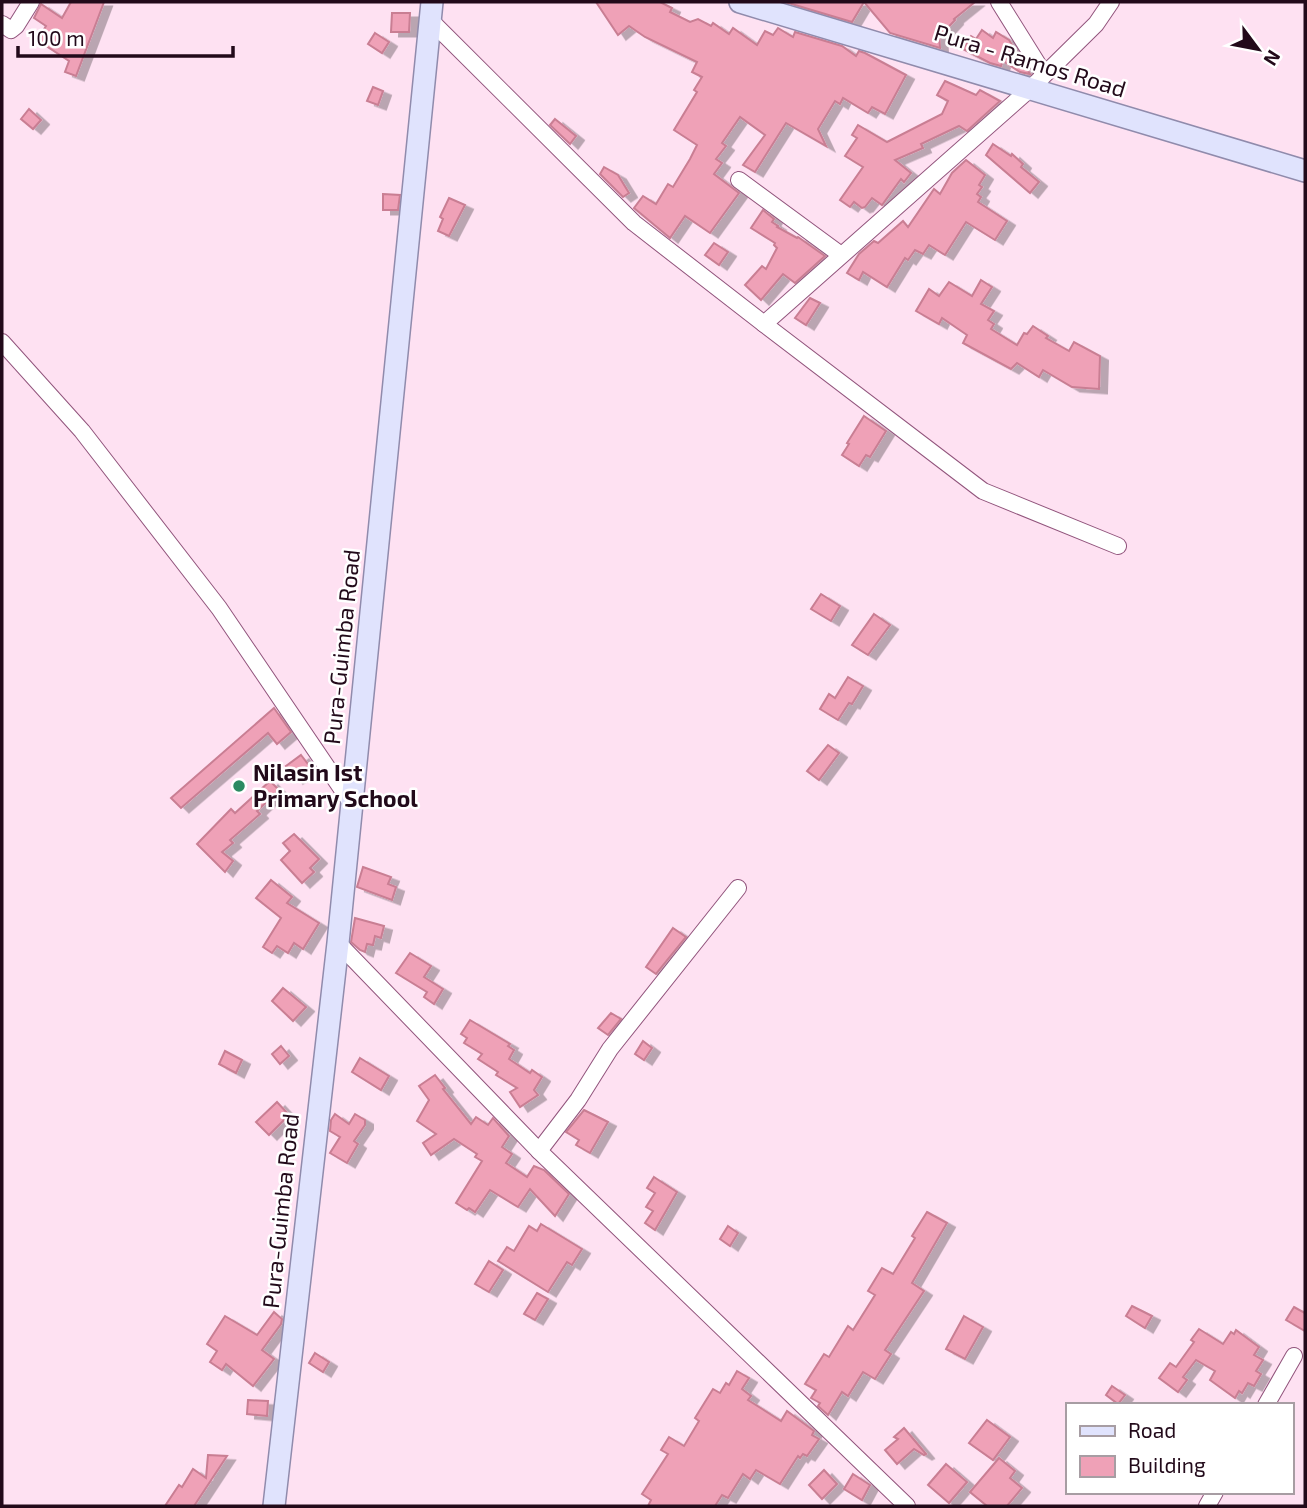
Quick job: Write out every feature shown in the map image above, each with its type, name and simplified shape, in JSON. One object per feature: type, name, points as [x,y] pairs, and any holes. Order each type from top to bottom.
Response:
[{"type":"main road","name":"Pura - Ramos Road","points":[[740,2],[1037,81],[1305,171]]},
{"type":"main road","name":"Pura-Guimba Road","points":[[274,1506],[338,943],[431,11]]},
{"type":"street","points":[[2,24],[11,30],[31,2]]},
{"type":"street","points":[[999,2],[1037,81]]},
{"type":"street","points":[[764,324],[1037,81],[1096,24],[1111,2]]},
{"type":"street","points":[[431,11],[634,223],[982,491],[1118,545]]},
{"type":"street","points":[[739,180],[841,255]]},
{"type":"street","points":[[2,342],[82,431],[219,608],[352,804]]},
{"type":"street","points":[[539,1151],[578,1100],[610,1049],[738,888]]},
{"type":"street","points":[[338,943],[539,1151],[907,1506]]},
{"type":"street","points":[[1267,1403],[1294,1356]]},
{"type":"building","points":[[71,2],[104,2],[76,76],[65,72],[69,61],[37,40],[46,26],[34,18],[41,4],[62,18]]},
{"type":"building","points":[[596,2],[660,2],[672,8],[670,12],[690,22],[698,19],[711,26],[713,23],[729,34],[733,28],[757,45],[765,31],[773,35],[778,28],[793,37],[795,32],[842,46],[856,56],[859,51],[865,53],[906,75],[885,114],[872,107],[868,113],[843,98],[840,104],[835,101],[818,129],[826,146],[786,123],[755,172],[743,165],[765,135],[740,117],[722,143],[726,146],[716,159],[722,163],[714,174],[739,193],[710,233],[685,216],[670,238],[634,208],[643,196],[656,204],[668,184],[673,187],[690,159],[697,145],[674,130],[697,92],[694,90],[702,77],[692,72],[697,62],[645,37],[629,26],[618,35]]},
{"type":"building","points":[[785,2],[864,2],[852,22]]},
{"type":"building","points":[[864,2],[975,2],[939,34],[940,48],[890,33]]},
{"type":"building","points":[[392,13],[410,13],[409,32],[391,32]]},
{"type":"building","points":[[982,30],[993,38],[996,32],[1009,40],[1030,74],[1020,72],[1003,61],[1001,66],[990,63],[963,49],[971,36],[976,39]]},
{"type":"building","points":[[375,33],[389,42],[382,53],[368,44]]},
{"type":"building","points":[[945,81],[976,95],[980,90],[1000,101],[967,131],[959,126],[921,144],[923,148],[895,160],[911,173],[904,182],[901,179],[882,205],[872,198],[865,207],[862,208],[854,202],[850,207],[840,200],[863,167],[845,156],[857,138],[852,135],[858,125],[887,142],[942,114],[948,101],[937,95]]},
{"type":"building","points":[[373,87],[383,91],[378,105],[367,101]]},
{"type":"building","points":[[29,109],[41,120],[33,129],[21,119]]},
{"type":"building","points":[[555,119],[576,136],[570,144],[550,125]]},
{"type":"building","points":[[993,144],[1011,156],[1012,154],[1023,164],[1021,167],[1039,182],[1030,193],[986,155]]},
{"type":"building","points":[[966,160],[985,175],[979,185],[982,187],[977,194],[981,197],[978,202],[1007,221],[995,240],[966,222],[945,255],[929,245],[923,254],[915,250],[908,260],[905,258],[887,287],[863,272],[859,280],[847,273],[859,254],[874,241],[878,243],[903,221],[908,227],[934,189],[940,194],[952,173]]},
{"type":"building","points":[[604,167],[618,175],[629,193],[623,197],[600,174]]},
{"type":"building","points":[[383,194],[400,195],[398,210],[383,210]]},
{"type":"building","points":[[449,198],[465,205],[449,236],[438,231],[443,219],[440,217]]},
{"type":"building","points":[[763,210],[774,219],[772,222],[777,227],[798,237],[825,256],[795,283],[783,274],[761,300],[745,285],[762,266],[766,269],[777,248],[775,243],[751,228]]},
{"type":"building","points":[[714,243],[728,252],[719,265],[705,255]]},
{"type":"building","points":[[981,280],[992,287],[981,304],[994,311],[988,320],[994,324],[991,329],[1017,345],[1024,333],[1027,334],[1033,326],[1048,336],[1046,338],[1069,351],[1074,342],[1100,356],[1099,389],[1072,387],[1043,370],[1039,377],[1017,363],[1011,369],[963,343],[967,335],[942,318],[939,324],[916,311],[929,289],[939,296],[949,282],[972,296]]},
{"type":"building","points":[[810,298],[820,303],[806,325],[795,318]]},
{"type":"building","points":[[864,416],[886,431],[870,457],[866,455],[859,466],[842,455]]},
{"type":"building","points":[[821,594],[840,606],[831,621],[811,609]]},
{"type":"building","points":[[874,614],[890,625],[868,655],[852,645]]},
{"type":"building","points":[[848,677],[863,686],[838,720],[820,709],[829,694],[835,698]]},
{"type":"building","points":[[274,708],[291,732],[277,744],[268,733],[181,808],[171,798]]},
{"type":"building","points":[[828,745],[839,753],[819,780],[807,771]]},
{"type":"building","points":[[301,755],[311,768],[295,779],[286,766]]},
{"type":"building","points":[[270,781],[279,790],[257,811],[260,814],[230,840],[233,843],[222,852],[233,861],[225,872],[197,844],[231,809],[235,813]]},
{"type":"building","points":[[294,834],[319,859],[310,868],[314,872],[302,883],[281,860],[290,851],[283,843]]},
{"type":"building","points":[[363,867],[391,877],[388,884],[396,887],[392,900],[357,887]]},
{"type":"building","points":[[271,880],[292,897],[287,903],[319,923],[303,949],[294,943],[288,953],[277,946],[272,953],[263,947],[281,918],[256,898]]},
{"type":"building","points":[[355,918],[384,926],[381,938],[375,936],[373,945],[367,944],[365,952],[351,942]]},
{"type":"building","points":[[673,928],[686,937],[656,974],[646,967]]},
{"type":"building","points":[[410,953],[431,966],[424,977],[443,989],[434,1004],[424,997],[427,992],[396,973]]},
{"type":"building","points":[[283,988],[306,1007],[293,1021],[272,1001]]},
{"type":"building","points":[[611,1013],[621,1019],[608,1035],[598,1028]]},
{"type":"building","points":[[470,1020],[510,1044],[508,1046],[514,1050],[509,1059],[530,1073],[532,1070],[542,1077],[534,1090],[538,1095],[520,1107],[510,1092],[517,1088],[496,1075],[498,1072],[478,1059],[482,1054],[464,1043],[467,1038],[461,1034]]},
{"type":"building","points":[[643,1041],[652,1048],[644,1060],[635,1054]]},
{"type":"building","points":[[281,1046],[289,1056],[280,1064],[272,1054]]},
{"type":"building","points":[[225,1051],[242,1060],[236,1073],[219,1064]]},
{"type":"building","points":[[360,1058],[389,1076],[381,1090],[352,1072]]},
{"type":"building","points":[[435,1075],[471,1124],[476,1117],[488,1125],[493,1118],[509,1136],[502,1147],[512,1154],[506,1163],[527,1177],[534,1166],[544,1170],[569,1194],[555,1216],[530,1189],[518,1207],[490,1190],[475,1212],[456,1203],[482,1161],[475,1157],[477,1154],[454,1139],[431,1155],[423,1143],[436,1134],[417,1121],[429,1100],[419,1086]]},
{"type":"building","points":[[277,1102],[289,1115],[269,1135],[256,1122]]},
{"type":"building","points":[[584,1110],[608,1122],[590,1153],[576,1145],[579,1140],[566,1132]]},
{"type":"building","points":[[335,1114],[349,1124],[355,1114],[365,1120],[365,1125],[354,1141],[358,1144],[347,1163],[330,1153],[340,1137],[330,1131],[331,1120]]},
{"type":"building","points":[[654,1177],[677,1192],[655,1230],[645,1223],[653,1211],[646,1207],[655,1193],[647,1188]]},
{"type":"building","points":[[927,1212],[947,1223],[912,1283],[924,1291],[885,1350],[891,1354],[875,1379],[863,1372],[848,1396],[842,1392],[828,1415],[818,1406],[820,1403],[811,1398],[816,1390],[805,1384],[824,1354],[829,1357],[848,1326],[853,1330],[875,1295],[868,1291],[882,1268],[893,1274]]},
{"type":"building","points":[[541,1224],[582,1249],[572,1265],[567,1262],[548,1292],[498,1261],[507,1247],[514,1251],[529,1226],[537,1231]]},
{"type":"building","points":[[728,1226],[738,1233],[730,1246],[720,1239]]},
{"type":"building","points":[[489,1261],[503,1270],[489,1292],[475,1284]]},
{"type":"building","points":[[537,1293],[548,1299],[535,1320],[524,1314]]},
{"type":"building","points":[[1132,1306],[1152,1316],[1145,1328],[1126,1316]]},
{"type":"building","points":[[1294,1307],[1305,1313],[1305,1331],[1286,1320]]},
{"type":"building","points":[[274,1312],[282,1319],[281,1324],[262,1350],[274,1359],[253,1386],[226,1364],[222,1370],[210,1362],[217,1351],[207,1344],[225,1316],[257,1335]]},
{"type":"building","points":[[964,1316],[983,1327],[965,1359],[946,1349]]},
{"type":"building","points":[[1199,1329],[1223,1344],[1231,1332],[1234,1334],[1236,1330],[1259,1347],[1254,1355],[1263,1360],[1256,1371],[1261,1374],[1254,1386],[1248,1383],[1235,1398],[1210,1380],[1215,1371],[1196,1360],[1183,1377],[1187,1380],[1178,1392],[1159,1378],[1170,1363],[1176,1367],[1194,1342],[1191,1340]]},
{"type":"building","points":[[315,1353],[329,1362],[323,1372],[309,1363]]},
{"type":"building","points":[[737,1371],[749,1378],[742,1389],[751,1396],[748,1400],[781,1421],[787,1411],[814,1431],[812,1435],[819,1439],[807,1456],[798,1456],[780,1484],[756,1470],[750,1479],[743,1474],[728,1498],[722,1495],[715,1506],[648,1506],[651,1500],[642,1494],[668,1454],[661,1450],[669,1437],[684,1446],[699,1421],[695,1418],[713,1389],[720,1393],[726,1383],[729,1385]]},
{"type":"building","points":[[1112,1386],[1125,1395],[1117,1403],[1106,1395]]},
{"type":"building","points":[[248,1400],[268,1401],[267,1416],[247,1414]]},
{"type":"building","points":[[987,1420],[1010,1437],[993,1460],[969,1443]]},
{"type":"building","points":[[904,1428],[926,1454],[914,1449],[897,1464],[885,1450],[898,1439],[894,1437]]},
{"type":"building","points":[[208,1455],[227,1456],[194,1506],[165,1506],[193,1469],[206,1478]]},
{"type":"building","points":[[999,1458],[1015,1471],[1010,1478],[1022,1488],[1007,1506],[987,1506],[970,1492]]},
{"type":"building","points":[[946,1464],[967,1482],[949,1503],[928,1485]]},
{"type":"building","points":[[824,1470],[837,1484],[822,1499],[809,1485]]},
{"type":"building","points":[[853,1474],[870,1485],[862,1500],[844,1489]]},
{"type":"place","name":"Nilasin Ist Primary School","points":[[239,786]]}]
